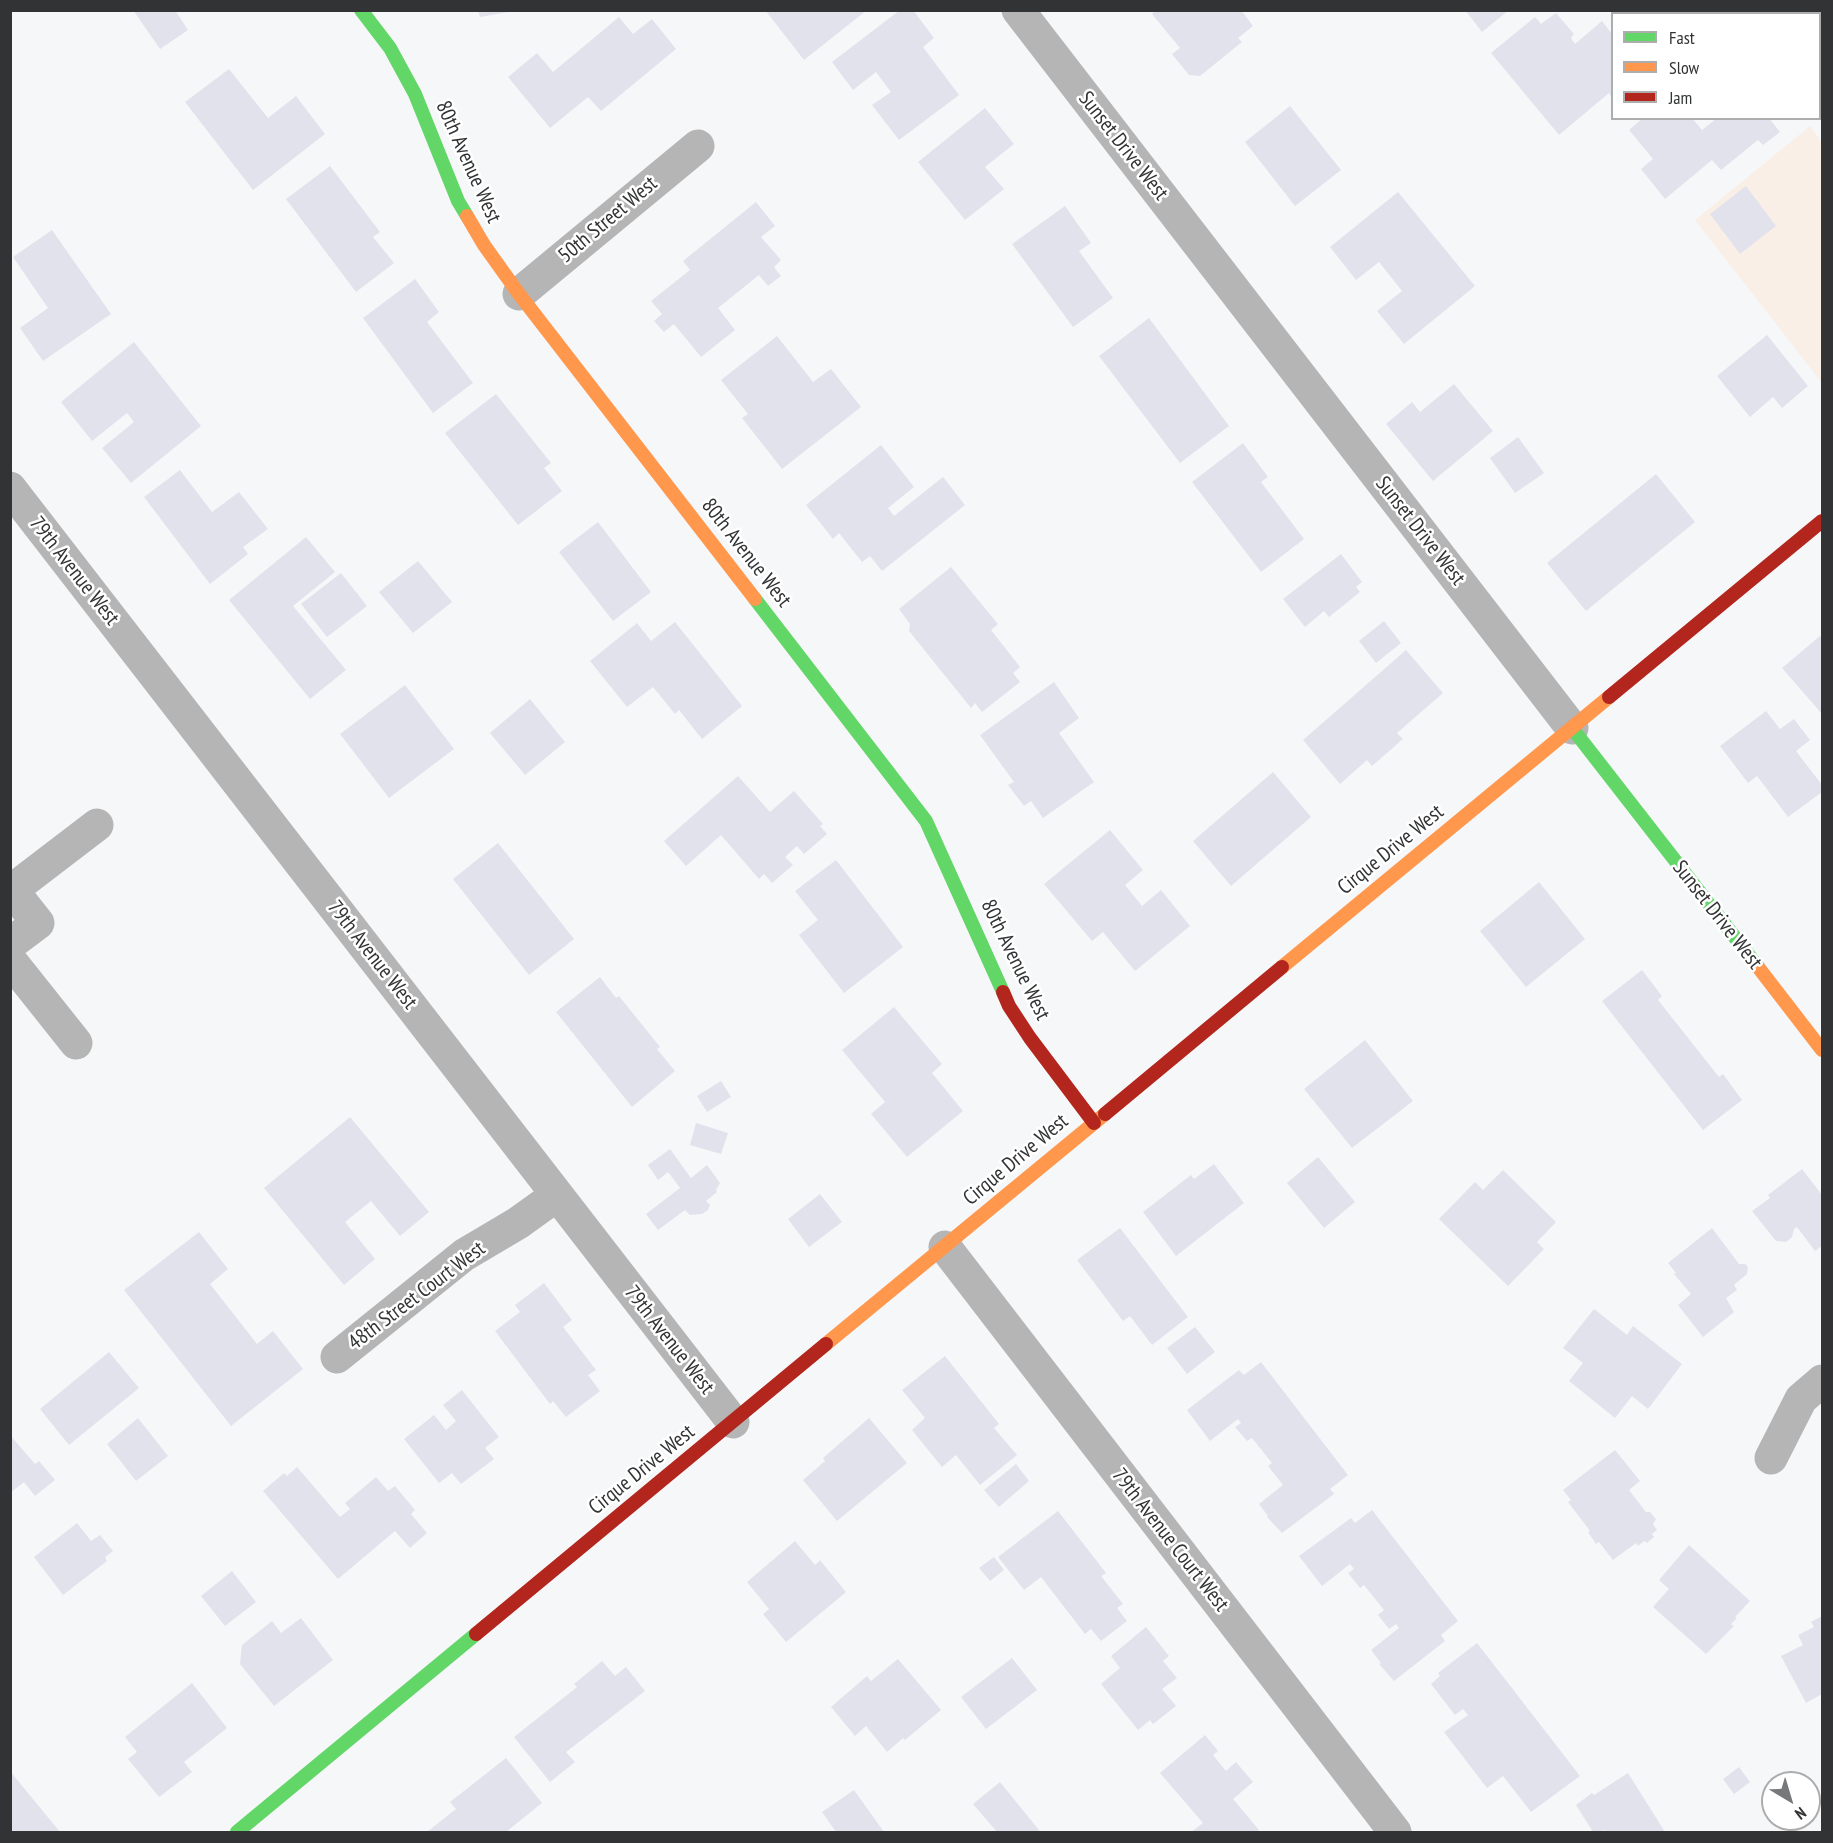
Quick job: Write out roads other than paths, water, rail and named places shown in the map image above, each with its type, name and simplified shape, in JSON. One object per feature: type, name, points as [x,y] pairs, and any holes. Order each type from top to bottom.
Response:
[{"type":"street","name":"80th Avenue West","points":[[362,10],[390,48],[415,94],[458,201],[483,245],[926,821],[1009,1006],[1030,1038],[1094,1123]]},
{"type":"street","name":"Sunset Drive West","points":[[1018,10],[1822,1050]]},
{"type":"street","name":"50th Street West","points":[[519,294],[698,146]]},
{"type":"street","name":"79th Avenue West","points":[[10,488],[733,1422]]},
{"type":"street","name":"Cirque Drive West","points":[[237,1833],[1822,521]]},
{"type":"street","points":[[10,944],[38,923],[12,890],[97,825]]},
{"type":"street","points":[[10,960],[76,1042]]},
{"type":"street","name":"48th Street Court West","points":[[337,1357],[464,1255],[518,1223],[557,1195]]},
{"type":"street","name":"79th Avenue Court West","points":[[945,1246],[1395,1833]]},
{"type":"street","points":[[1771,1458],[1801,1399],[1822,1381]]}]
